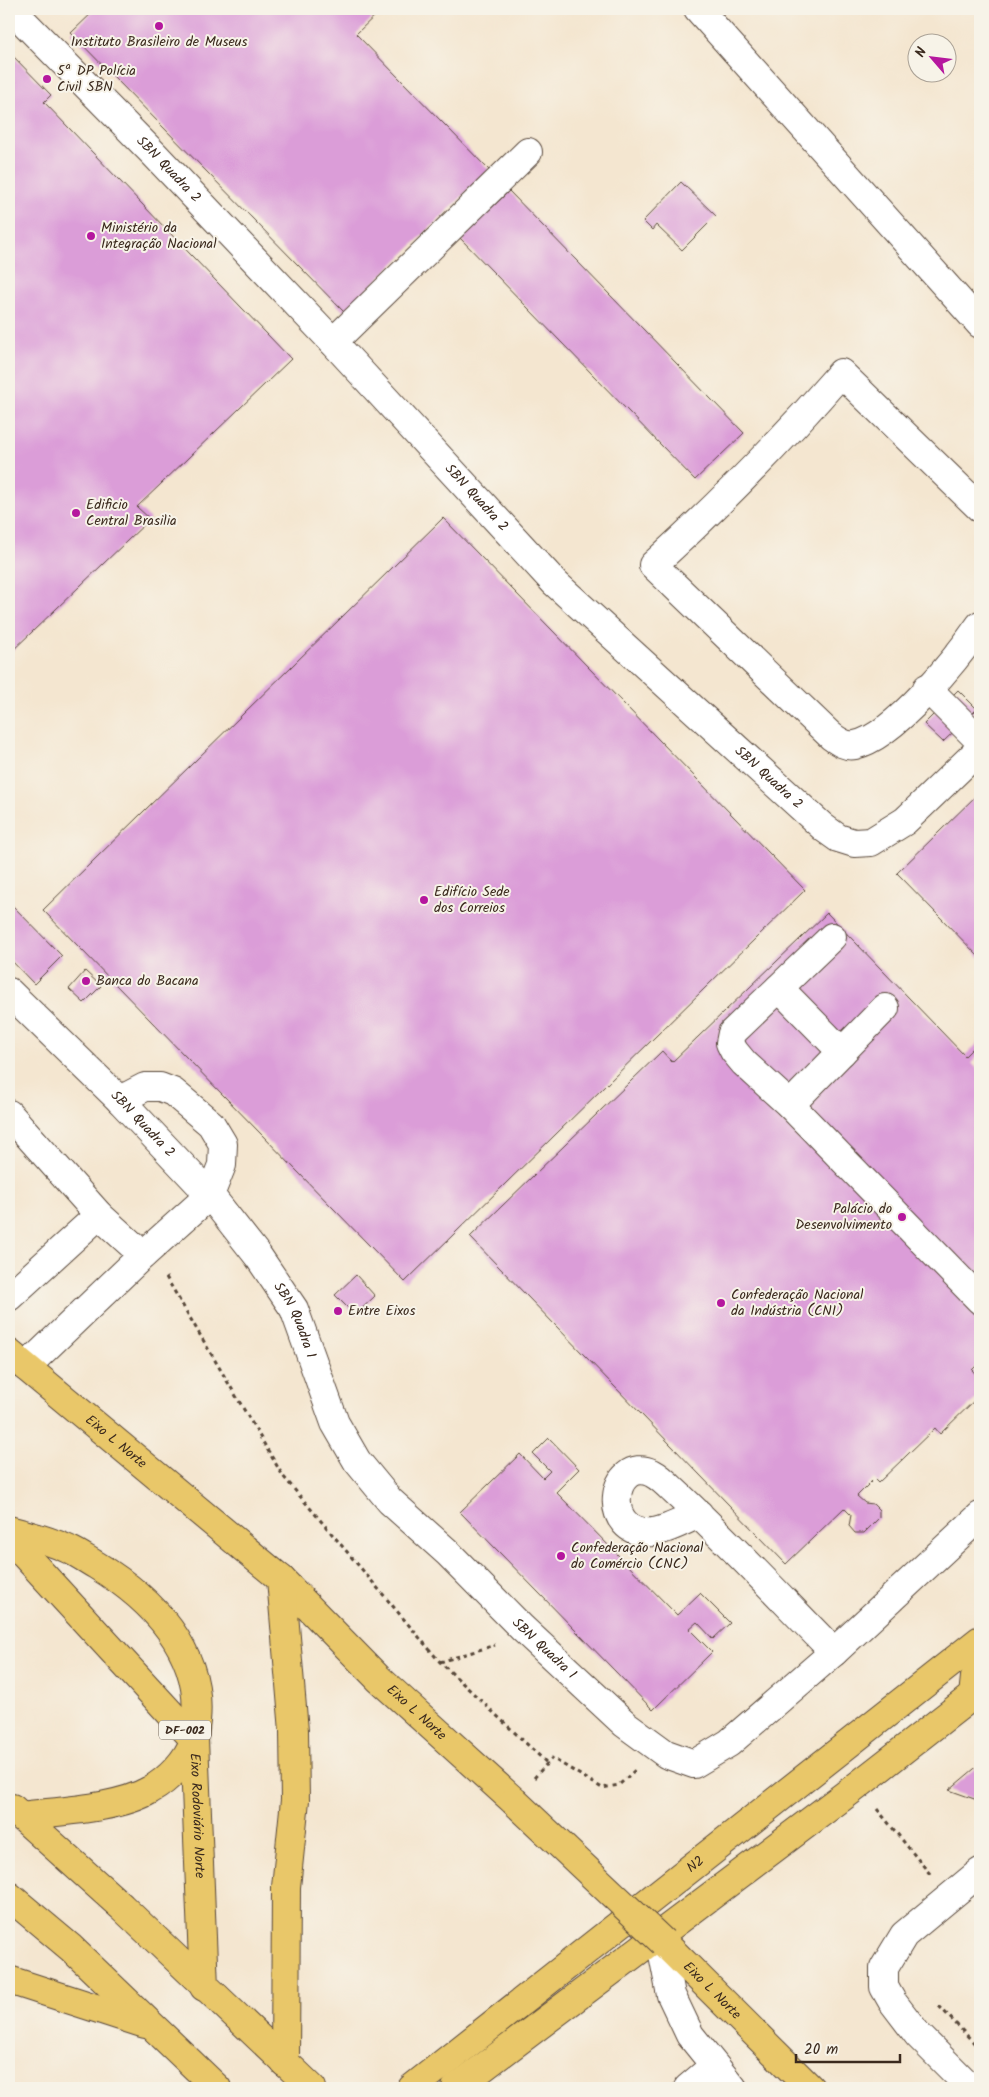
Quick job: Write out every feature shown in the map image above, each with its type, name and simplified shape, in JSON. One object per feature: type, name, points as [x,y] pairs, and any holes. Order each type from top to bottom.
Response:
[{"type":"main road","name":"Eixo L Norte","points":[[17,1360],[281,1579],[378,1678],[514,1801],[662,1940],[810,2088]]},
{"type":"main road","points":[[9,1530],[70,1550],[113,1576],[152,1608],[180,1643],[193,1674],[198,1702],[194,1740],[186,1755],[171,1774],[150,1790],[124,1801],[15,1811]]},
{"type":"main road","name":"Eixo Rodoviário Norte","points":[[9,1538],[194,1740],[204,1987]]},
{"type":"main road","points":[[281,1579],[294,1732],[295,1800],[286,1887],[297,2074]]},
{"type":"main road","name":"N2","points":[[412,2088],[980,1640]]},
{"type":"main road","points":[[456,2088],[977,1693],[975,1677],[980,1666]]},
{"type":"main road","points":[[15,1811],[122,1907],[297,2074]]},
{"type":"main road","points":[[9,1896],[71,1948],[217,2088]]},
{"type":"main road","points":[[9,1980],[152,2026]]},
{"type":"street","name":"SBN Quadra 2","points":[[11,9],[154,154],[333,342],[555,583],[824,828],[838,838],[854,843],[871,842],[906,821],[980,749]]},
{"type":"street","points":[[698,9],[980,324]]},
{"type":"street","points":[[333,342],[528,152]]},
{"type":"street","points":[[980,508],[841,373],[799,423],[755,468],[653,564],[831,736],[842,744],[854,746],[888,729],[950,666],[980,625]]},
{"type":"street","points":[[927,688],[980,741]]},
{"type":"street","points":[[832,937],[732,1033],[730,1043],[744,1063],[790,1106],[980,1300]]},
{"type":"street","points":[[779,988],[842,1052]]},
{"type":"street","name":"SBN Quadra 2","points":[[9,992],[120,1100],[210,1195]]},
{"type":"street","points":[[790,1106],[885,1008]]},
{"type":"street","points":[[17,1360],[146,1252],[210,1195],[222,1166],[223,1144],[211,1124],[174,1092],[160,1087],[145,1087],[120,1100]]},
{"type":"street","points":[[9,1114],[99,1215],[146,1252]]},
{"type":"street","name":"SBN Quadra 1","points":[[210,1195],[258,1256],[294,1309],[335,1423],[357,1461],[390,1501],[447,1552],[522,1628],[625,1724],[666,1754],[694,1764],[729,1744],[834,1652],[980,1516]]},
{"type":"street","points":[[9,1298],[99,1215]]},
{"type":"street","points":[[699,1514],[834,1652]]},
{"type":"street","points":[[971,2088],[918,2034],[892,2001],[884,1986],[884,1968],[904,1935],[980,1872]]},
{"type":"street","points":[[662,1940],[671,1995],[690,2035],[733,2088]]},
{"type":"street","points":[[688,2088],[714,2066]]},
{"type":"path","points":[[146,1252],[283,1476],[440,1662],[547,1763]]},
{"type":"path","points":[[440,1662],[501,1643]]},
{"type":"path","points":[[552,1758],[602,1788]]},
{"type":"path","points":[[876,1808],[926,1868]]},
{"type":"building","points":[[96,9],[382,9],[356,34],[489,170],[344,312],[71,33]]},
{"type":"building","name":"Ministério da Integração Nacional","points":[[9,52],[51,95],[44,102],[291,359],[137,507],[150,519],[9,654]]},
{"type":"building","points":[[681,182],[716,216],[682,250],[656,225],[652,230],[643,221]]},
{"type":"building","points":[[509,191],[744,433],[695,480],[460,238]]},
{"type":"building","name":"Edifício Sede dos Correios","points":[[443,518],[805,890],[405,1282],[43,910]]},
{"type":"building","points":[[958,690],[977,709],[943,742],[924,724]]},
{"type":"building","points":[[980,792],[980,958],[897,873]]},
{"type":"building","points":[[9,902],[62,956],[34,984],[9,958]]},
{"type":"building","name":"Confederação Nacional da Indústria (CNI)","points":[[827,913],[965,1056],[978,1043],[980,1038],[980,1054],[972,1063],[980,1072],[980,1362],[972,1370],[980,1379],[980,1395],[940,1434],[935,1428],[878,1483],[874,1479],[857,1496],[865,1503],[873,1504],[879,1510],[879,1518],[864,1533],[855,1533],[849,1526],[851,1515],[844,1508],[786,1564],[470,1237],[662,1051],[672,1062]]},
{"type":"building","points":[[85,971],[101,986],[84,1003],[69,989]]},
{"type":"building","points":[[356,1275],[375,1296],[355,1315],[335,1295]]},
{"type":"building","name":"Confederação Nacional do Comércio (CNC)","points":[[549,1438],[579,1469],[556,1492],[677,1615],[700,1593],[730,1623],[713,1639],[697,1622],[689,1629],[712,1652],[653,1710],[460,1512],[520,1454],[543,1478],[550,1471],[533,1454]]},
{"type":"building","points":[[980,1764],[980,1801],[949,1790]]},
{"type":"place","name":"Instituto Brasileiro de Museus","points":[[159,26]]},
{"type":"place","name":"5ª DP Polícia Civil SBN","points":[[47,79]]},
{"type":"place","name":"Ministério da Integração Nacional","points":[[91,236]]},
{"type":"place","name":"Edificio Central Brasilia","points":[[76,513]]},
{"type":"place","name":"Edifício Sede dos Correios","points":[[424,900]]},
{"type":"place","name":"Banca do Bacana","points":[[86,981]]},
{"type":"place","name":"Palácio do Desenvolvimento","points":[[902,1217]]},
{"type":"place","name":"Confederação Nacional da Indústria (CNI)","points":[[721,1303]]},
{"type":"place","name":"Entre Eixos","points":[[338,1311]]},
{"type":"place","name":"Confederação Nacional do Comércio (CNC)","points":[[561,1556]]}]
